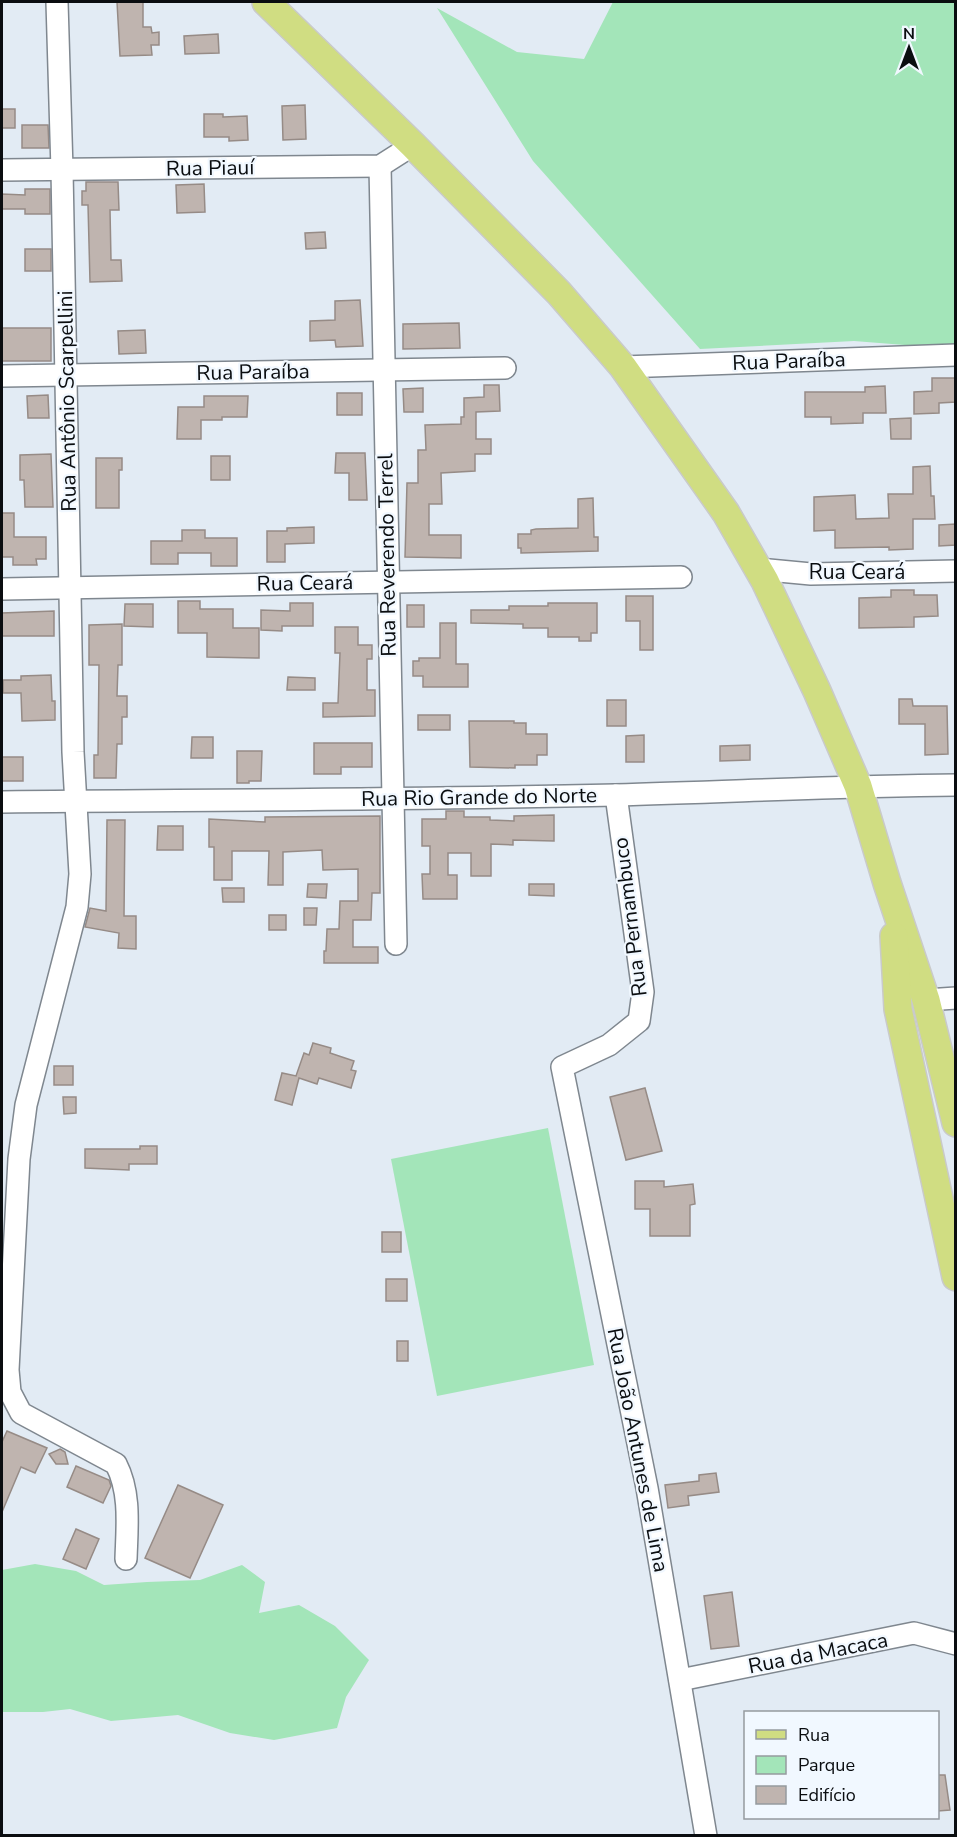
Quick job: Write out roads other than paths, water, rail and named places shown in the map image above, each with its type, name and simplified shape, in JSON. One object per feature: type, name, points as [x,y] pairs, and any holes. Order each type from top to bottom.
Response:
[{"type":"main road","points":[[266,2],[413,145],[559,293],[623,367],[726,513],[758,569],[817,691],[858,786],[926,1000],[956,1123]]},
{"type":"main road","points":[[893,902],[898,1009],[956,1277]]},
{"type":"street","name":"Rua Antônio Scarpellini","points":[[57,2],[73,752],[80,874],[77,907],[26,1105],[19,1159],[8,1370],[10,1392],[21,1413],[116,1464],[123,1478],[127,1504],[126,1560]]},
{"type":"street","points":[[380,166],[413,145]]},
{"type":"street","name":"Rua Piauí","points":[[2,170],[380,166]]},
{"type":"street","name":"Rua Reverendo Terrel","points":[[380,166],[396,944]]},
{"type":"street","name":"Rua Paraíba","points":[[623,367],[956,355]]},
{"type":"street","name":"Rua Paraíba","points":[[2,376],[505,368]]},
{"type":"street","name":"Rua Ceará","points":[[758,569],[811,574],[956,571]]},
{"type":"street","name":"Rua Ceará","points":[[2,589],[681,577]]},
{"type":"street","name":"Rua Rio Grande do Norte","points":[[2,802],[392,799],[956,785]]},
{"type":"street","name":"Rua Pernambuco","points":[[562,1067],[609,1045],[639,1021],[643,992],[616,795]]},
{"type":"street","points":[[926,1000],[956,998]]},
{"type":"street","name":"Rua João Antunes de Lima","points":[[562,1067],[645,1476],[706,1836]]},
{"type":"street","name":"Rua da Macaca","points":[[680,1680],[914,1633],[955,1643]]}]
